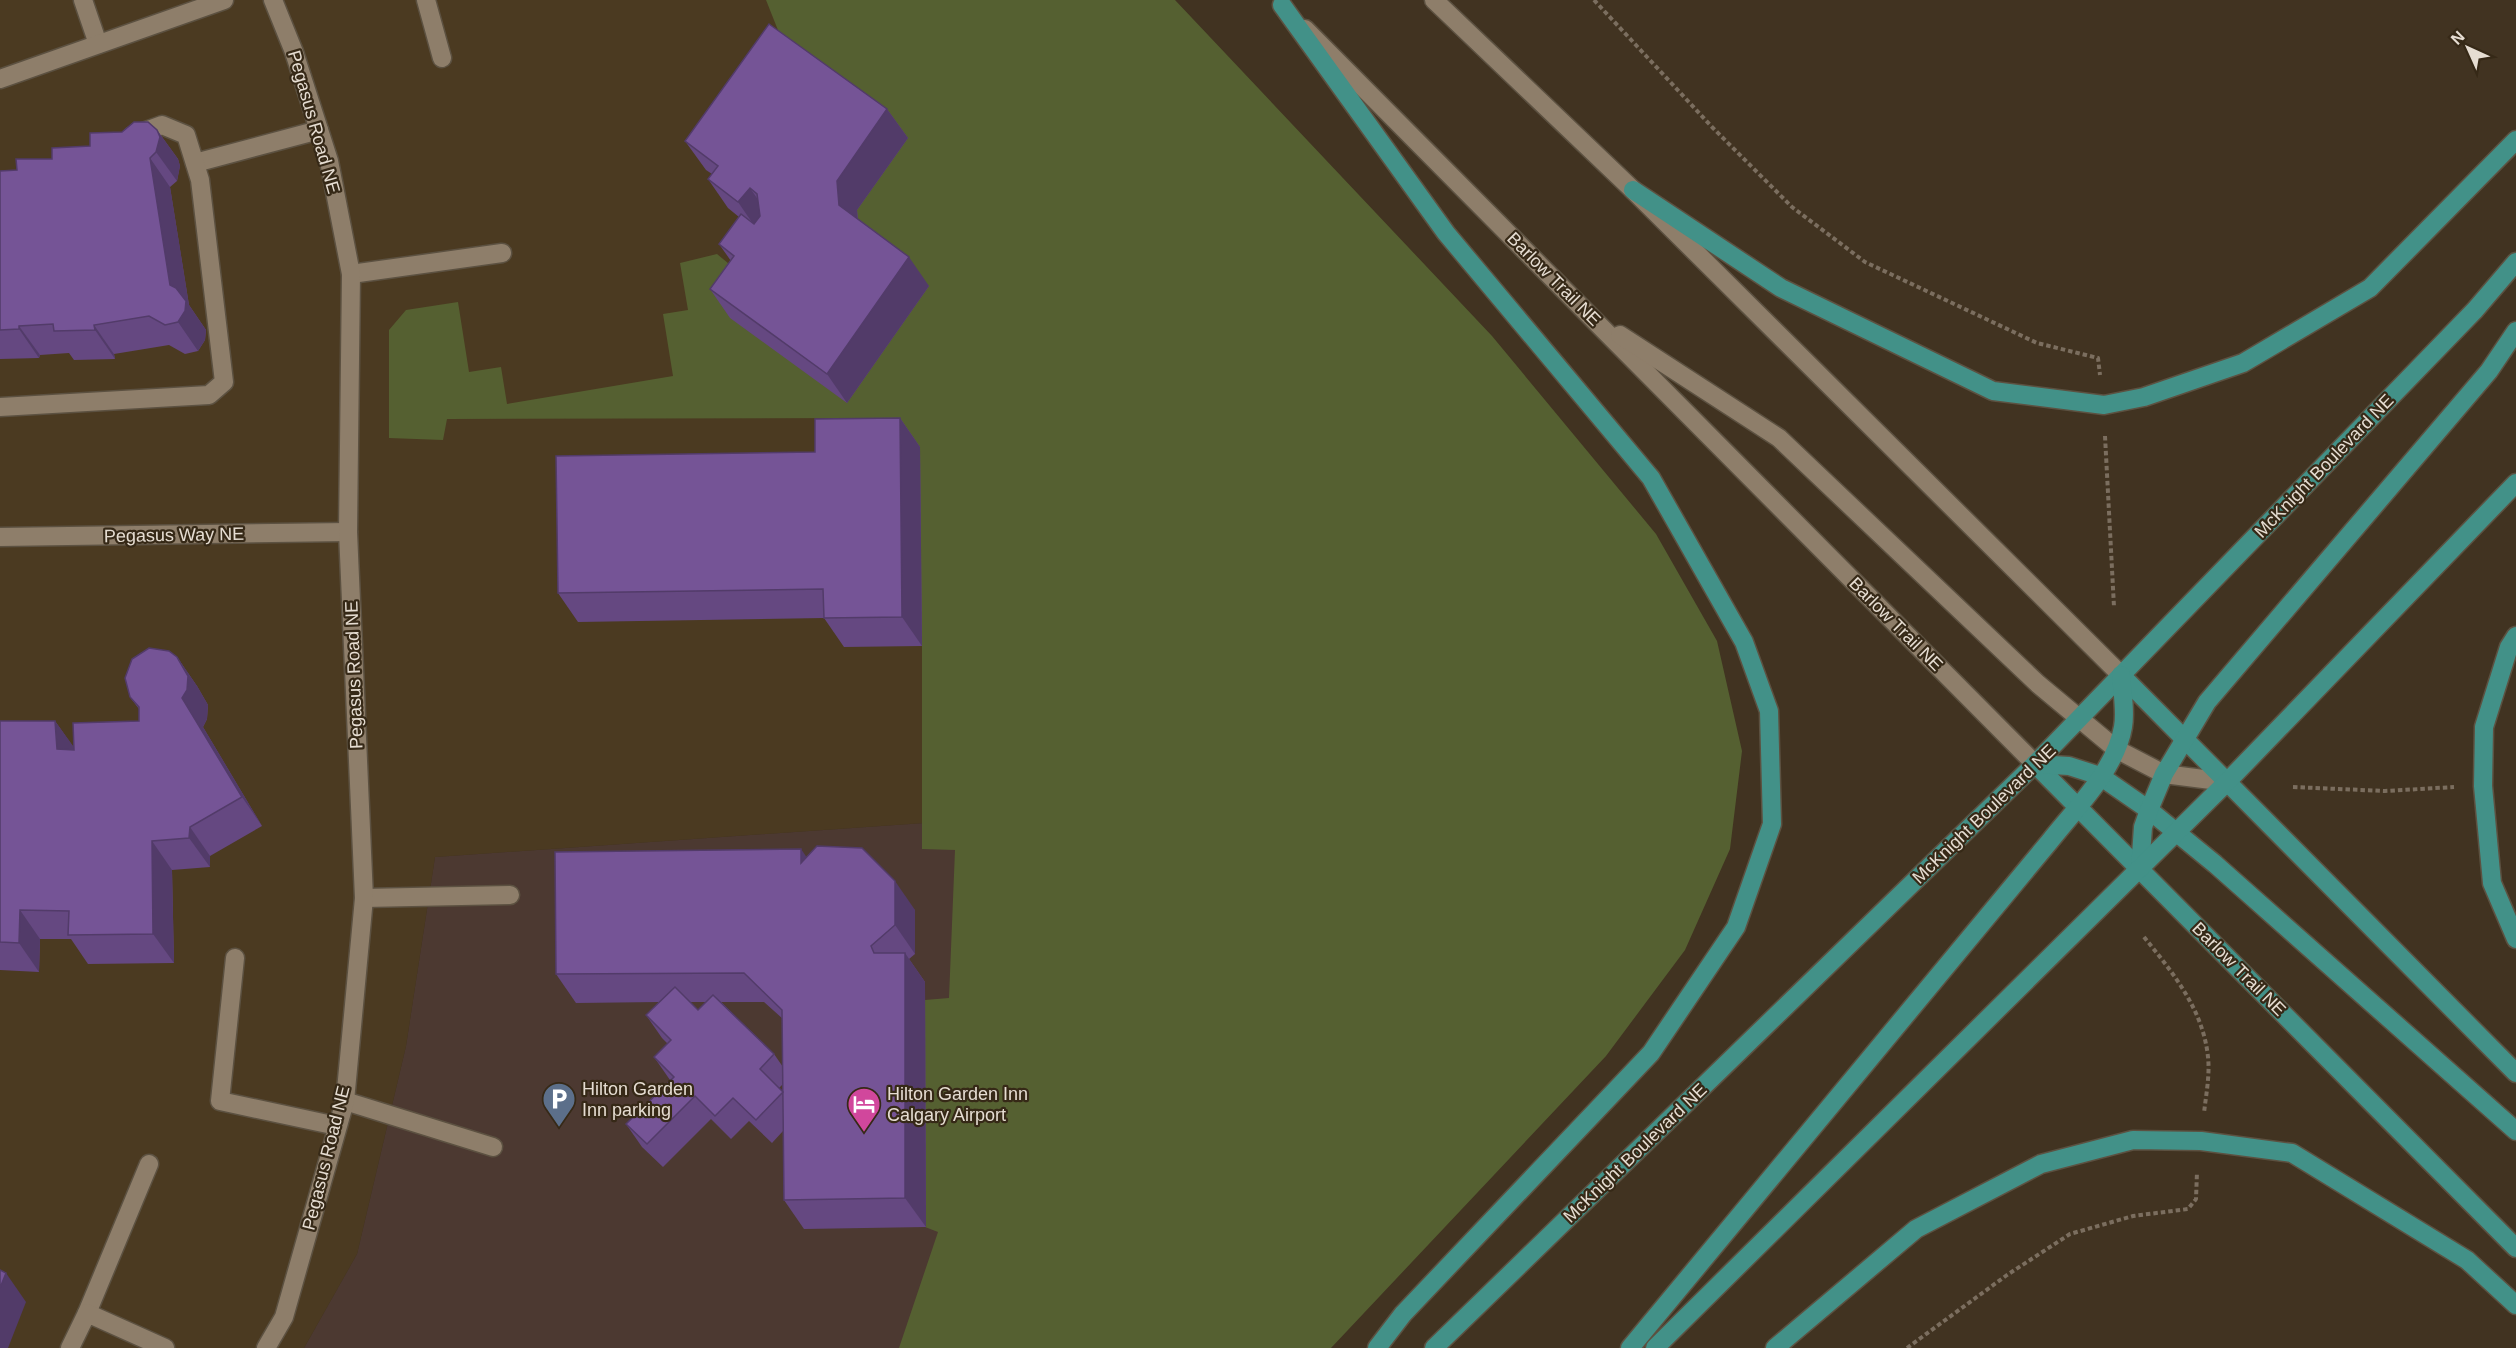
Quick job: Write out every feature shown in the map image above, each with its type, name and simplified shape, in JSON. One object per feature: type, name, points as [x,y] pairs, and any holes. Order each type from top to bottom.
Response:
[{"type":"main road","points":[[1279,3],[1446,233],[1651,478],[1744,642],[1769,711],[1772,824],[1736,927],[1651,1053],[1403,1314],[1377,1348]]},
{"type":"main road","points":[[1633,190],[1781,288],[1993,391],[2104,405],[2144,398],[2243,363],[2370,288],[2516,140]]},
{"type":"main road","name":"McKnight Boulevard NE","points":[[1434,1348],[2035,764],[2475,310],[2516,262]]},
{"type":"main road","points":[[2140,869],[2143,827],[2149,810],[2164,774],[2207,702],[2489,371],[2516,331]]},
{"type":"main road","points":[[1654,1348],[2227,782],[2516,483]]},
{"type":"main road","points":[[2516,636],[2510,647],[2484,727],[2483,786],[2492,883],[2516,939]]},
{"type":"main road","points":[[2121,675],[2516,1072]]},
{"type":"main road","points":[[1630,1348],[2100,776],[2116,749],[2124,725],[2121,675]]},
{"type":"main road","points":[[2035,764],[2069,766],[2100,776],[2149,810],[2516,1131]]},
{"type":"main road","name":"Barlow Trail NE","points":[[2035,764],[2516,1248]]},
{"type":"main road","points":[[1775,1348],[1916,1229],[2041,1164],[2133,1140],[2201,1141],[2292,1154],[2467,1260],[2516,1305]]},
{"type":"street","points":[[83,0],[98,44]]},
{"type":"street","points":[[0,79],[224,0]]},
{"type":"street","name":"Pegasus Road NE","points":[[266,1348],[284,1317],[345,1101],[364,898],[348,532],[351,274],[329,161],[294,52],[273,0]]},
{"type":"street","points":[[426,0],[442,58]]},
{"type":"street","points":[[1434,0],[1633,190],[2121,675]]},
{"type":"street","name":"Barlow Trail NE","points":[[1279,3],[2035,764]]},
{"type":"street","points":[[0,407],[209,395],[224,382],[200,180],[186,135],[162,125],[119,140]]},
{"type":"street","points":[[195,163],[320,130]]},
{"type":"street","points":[[351,274],[502,253]]},
{"type":"street","points":[[1590,315],[1779,438],[2037,684],[2116,749],[2164,774],[2227,782]]},
{"type":"street","name":"Pegasus Way NE","points":[[0,537],[348,532]]},
{"type":"street","points":[[364,898],[510,895]]},
{"type":"street","points":[[235,958],[220,1101],[338,1126]]},
{"type":"street","points":[[345,1101],[493,1147]]},
{"type":"street","points":[[70,1348],[87,1313],[149,1164]]},
{"type":"street","points":[[87,1313],[165,1348]]},
{"type":"path","points":[[1594,0],[1712,127],[1792,207],[1865,262],[2037,343],[2098,358],[2100,376]]},
{"type":"path","points":[[2105,436],[2114,607]]},
{"type":"path","points":[[2293,787],[2385,791],[2458,786]]},
{"type":"path","points":[[2144,937],[2171,970],[2197,1012],[2208,1058],[2204,1117]]},
{"type":"path","points":[[1907,1348],[2007,1275],[2070,1234],[2133,1216],[2188,1209],[2196,1199],[2198,1165]]},
{"type":"shaded area","points":[[0,0],[864,0],[975,362],[967,820],[435,857],[406,1046],[357,1254],[304,1348],[0,1348]]},
{"type":"shaded area","points":[[967,820],[940,1348],[304,1348],[357,1254],[406,1046],[435,857]]},
{"type":"green space","points":[[766,0],[1175,0],[1492,336],[1656,534],[1717,641],[1742,751],[1730,849],[1685,950],[1606,1056],[1331,1348],[899,1348],[938,1232],[925,1227],[925,1000],[949,998],[955,850],[922,849],[922,646],[866,418],[447,419],[443,440],[389,438],[389,330],[406,310],[458,302],[469,372],[501,367],[507,404],[673,376],[663,314],[688,310],[680,263],[717,254],[740,273],[859,234]]},
{"type":"building","points":[[769,24],[887,109],[837,181],[839,205],[909,257],[827,374],[710,289],[734,256],[719,244],[741,214],[754,224],[760,216],[757,194],[750,188],[738,202],[708,179],[718,166],[685,141]]},
{"type":"building","points":[[134,122],[148,122],[157,130],[160,137],[156,152],[150,158],[170,285],[176,288],[186,301],[185,311],[178,322],[165,325],[149,316],[94,325],[95,330],[54,331],[53,324],[19,326],[19,329],[0,330],[0,171],[17,170],[16,159],[52,159],[52,148],[90,146],[90,133],[122,132]]},
{"type":"building","points":[[900,418],[902,617],[824,618],[823,589],[558,593],[556,456],[815,452],[815,419]]},
{"type":"building","points":[[149,648],[169,651],[177,657],[188,676],[187,690],[182,698],[242,797],[190,827],[189,838],[152,841],[153,934],[68,935],[69,911],[20,910],[19,943],[0,942],[0,721],[55,721],[57,749],[74,750],[73,723],[139,721],[139,707],[130,697],[125,678],[132,659]]},
{"type":"building","name":"Hilton Garden Inn Calgary Airport","points":[[817,846],[862,848],[895,881],[895,925],[871,946],[874,953],[905,953],[905,1198],[784,1200],[782,1010],[744,973],[556,974],[555,852],[801,849],[801,863]]},
{"type":"building","points":[[675,987],[698,1010],[713,995],[774,1054],[760,1069],[783,1092],[756,1120],[733,1098],[715,1116],[695,1096],[647,1144],[626,1124],[674,1077],[654,1057],[671,1040],[646,1015]]},
{"type":"building","points":[[0,1270],[6,1273],[0,1288]]},
{"type":"place","name":"Hilton Garden Inn parking","points":[[559,1128]]},
{"type":"place","name":"Hilton Garden Inn Calgary Airport","points":[[864,1133]]}]
